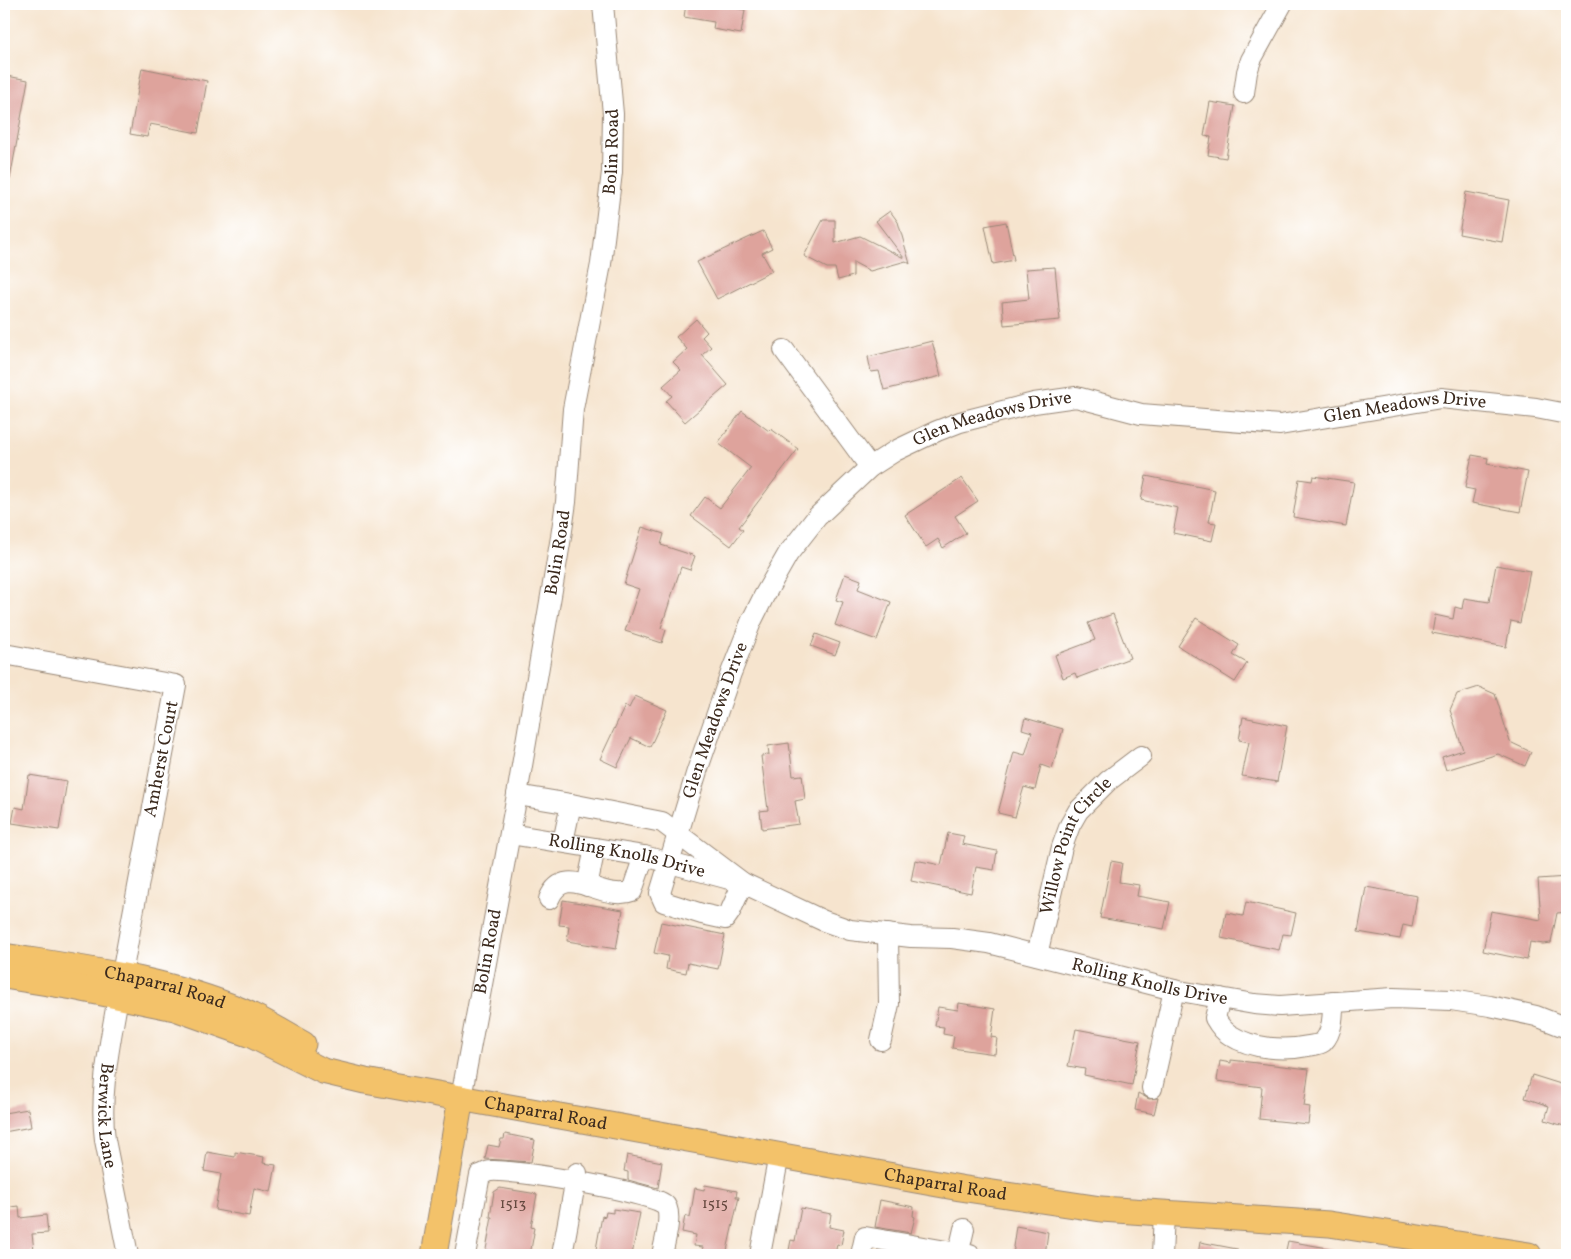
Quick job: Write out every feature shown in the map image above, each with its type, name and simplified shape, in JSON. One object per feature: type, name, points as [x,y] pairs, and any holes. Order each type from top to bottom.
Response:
[{"type":"main road","name":"Chaparral Road","points":[[4,956],[120,986],[251,1035],[323,1071],[365,1081],[960,1188],[1101,1209],[1329,1224],[1530,1255]]},
{"type":"main road","name":"Chaparral Road","points":[[4,976],[73,987],[120,986]]},
{"type":"main road","points":[[434,1255],[461,1098]]},
{"type":"street","name":"Bolin Road","points":[[461,1098],[562,537],[573,409],[601,264],[610,200],[613,142],[612,114],[603,4]]},
{"type":"street","points":[[1244,92],[1251,60],[1282,4]]},
{"type":"street","points":[[784,350],[870,467]]},
{"type":"street","name":"Glen Meadows Drive","points":[[743,882],[730,912],[725,918],[702,914],[664,902],[660,894],[678,833],[731,673],[751,622],[778,570],[817,517],[870,467],[903,447],[960,422],[1034,403],[1076,397],[1141,414],[1280,425],[1441,398],[1536,408],[1567,414]]},
{"type":"street","name":"Amherst Court","points":[[4,654],[176,685],[120,986]]},
{"type":"street","name":"Willow Point Circle","points":[[1037,955],[1062,847],[1070,825],[1078,811],[1108,781],[1141,756]]},
{"type":"street","name":"Rolling Knolls Drive","points":[[517,795],[662,822],[743,882],[824,921],[850,930],[952,938],[989,943],[1174,990],[1220,998],[1280,1006],[1393,998],[1451,1000],[1536,1016],[1567,1028]]},
{"type":"street","points":[[563,842],[571,804]]},
{"type":"street","name":"Rolling Knolls Drive","points":[[510,834],[644,856],[705,874],[743,882]]},
{"type":"street","points":[[587,886],[595,848]]},
{"type":"street","points":[[549,899],[558,885],[570,881],[623,895],[632,891],[644,856]]},
{"type":"street","points":[[881,1040],[889,1004],[888,934]]},
{"type":"street","name":"Berwick Lane","points":[[120,986],[104,1091],[103,1124],[128,1255]]},
{"type":"street","points":[[1152,1088],[1174,990]]},
{"type":"street","points":[[1220,998],[1215,1018],[1222,1029],[1231,1036],[1248,1043],[1283,1049],[1296,1049],[1324,1041],[1333,1020],[1333,1002]]},
{"type":"street","points":[[760,1255],[779,1155]]},
{"type":"street","points":[[465,1255],[480,1175],[489,1171],[576,1177],[647,1196],[665,1204],[670,1212],[662,1255]]},
{"type":"street","points":[[562,1255],[576,1177]]},
{"type":"street","points":[[1162,1255],[1164,1214]]},
{"type":"street","points":[[861,1255],[865,1237],[962,1254],[964,1230]]},
{"type":"building","points":[[686,4],[736,4],[735,8],[745,10],[741,34],[713,29],[714,22],[684,17]]},
{"type":"building","points":[[142,68],[207,81],[198,133],[150,124],[147,137],[130,134]]},
{"type":"building","points":[[7,76],[28,80],[10,179],[4,178],[4,94]]},
{"type":"building","points":[[1210,102],[1235,106],[1226,158],[1208,155],[1211,137],[1204,136]]},
{"type":"building","points":[[1466,192],[1509,200],[1502,242],[1459,234]]},
{"type":"building","points":[[890,211],[898,222],[910,264],[906,261],[870,271],[853,262],[853,276],[838,280],[835,268],[827,268],[804,256],[823,220],[835,220],[835,243],[860,236],[904,258],[876,221]]},
{"type":"building","points":[[1006,222],[1014,260],[993,264],[985,226]]},
{"type":"building","points":[[763,231],[772,248],[762,253],[772,271],[717,299],[697,262]]},
{"type":"building","points":[[1055,267],[1060,320],[1004,325],[1002,302],[1029,299],[1026,269]]},
{"type":"building","points":[[696,319],[707,332],[702,337],[711,347],[702,355],[728,385],[685,422],[666,401],[672,396],[663,386],[681,370],[673,362],[687,349],[676,337]]},
{"type":"building","points":[[932,341],[941,376],[884,390],[879,371],[871,372],[868,357]]},
{"type":"building","points":[[742,411],[798,449],[739,527],[743,530],[731,546],[691,516],[705,497],[720,508],[751,468],[718,443]]},
{"type":"building","points":[[1472,455],[1488,458],[1487,464],[1528,472],[1520,512],[1472,503],[1475,490],[1465,488]]},
{"type":"building","points":[[1146,476],[1215,490],[1209,522],[1216,523],[1212,541],[1173,533],[1178,508],[1141,500]]},
{"type":"building","points":[[1313,476],[1354,482],[1346,526],[1293,517],[1299,479],[1312,481]]},
{"type":"building","points":[[962,478],[978,501],[955,516],[966,533],[943,548],[938,539],[926,547],[905,515]]},
{"type":"building","points":[[642,527],[664,534],[661,545],[695,556],[690,570],[681,567],[661,628],[666,630],[662,643],[625,631],[639,589],[624,584]]},
{"type":"building","points":[[1496,565],[1530,571],[1520,623],[1511,621],[1506,647],[1432,633],[1435,615],[1453,619],[1455,607],[1462,609],[1464,598],[1489,602]]},
{"type":"building","points":[[845,574],[861,580],[858,589],[891,602],[877,640],[835,625],[843,602],[836,600]]},
{"type":"building","points":[[1113,614],[1130,658],[1077,678],[1075,673],[1063,678],[1055,655],[1095,640],[1088,623]]},
{"type":"building","points":[[1196,618],[1239,645],[1233,655],[1247,663],[1235,682],[1178,646]]},
{"type":"building","points":[[816,634],[840,643],[835,655],[811,646]]},
{"type":"building","points":[[1479,687],[1495,694],[1510,742],[1531,752],[1525,766],[1498,754],[1446,770],[1442,757],[1463,750],[1450,710],[1457,694]]},
{"type":"building","points":[[635,696],[667,710],[650,747],[631,738],[617,767],[600,759],[625,706],[629,708]]},
{"type":"building","points":[[1243,717],[1287,726],[1277,782],[1242,776],[1249,742],[1239,740]]},
{"type":"building","points":[[1025,718],[1063,729],[1052,769],[1041,765],[1035,790],[1024,787],[1015,817],[998,813],[1014,752],[1025,755],[1032,732],[1022,729]]},
{"type":"building","points":[[789,743],[793,776],[802,775],[805,799],[795,801],[799,824],[762,829],[760,811],[768,810],[761,756],[769,755],[768,746]]},
{"type":"building","points":[[29,775],[67,781],[59,830],[12,823],[15,807],[24,809]]},
{"type":"building","points":[[948,833],[964,836],[962,844],[997,851],[994,870],[976,867],[971,893],[911,881],[915,860],[941,865]]},
{"type":"building","points":[[1111,861],[1122,863],[1119,882],[1139,885],[1137,896],[1170,902],[1164,929],[1100,918]]},
{"type":"building","points":[[1567,877],[1567,912],[1557,913],[1551,943],[1530,942],[1527,960],[1483,951],[1491,911],[1541,920],[1538,879]]},
{"type":"building","points":[[1366,887],[1417,896],[1412,927],[1403,925],[1400,939],[1358,932]]},
{"type":"building","points":[[563,900],[623,910],[616,949],[567,941],[569,926],[559,925]]},
{"type":"building","points":[[1246,902],[1296,913],[1291,935],[1283,934],[1279,950],[1221,938],[1226,913],[1243,916]]},
{"type":"building","points":[[661,922],[725,935],[718,969],[688,963],[686,973],[666,969],[668,956],[654,953]]},
{"type":"building","points":[[959,1003],[995,1009],[991,1037],[997,1038],[995,1054],[952,1048],[954,1036],[943,1034],[944,1027],[935,1026],[938,1007],[958,1010]]},
{"type":"building","points":[[1076,1029],[1140,1041],[1132,1085],[1084,1075],[1085,1069],[1068,1066]]},
{"type":"building","points":[[1231,1060],[1309,1069],[1304,1106],[1310,1107],[1308,1124],[1259,1119],[1262,1087],[1217,1081],[1220,1061],[1231,1063]]},
{"type":"building","points":[[1532,1075],[1567,1086],[1567,1127],[1545,1120],[1549,1106],[1525,1098]]},
{"type":"building","points":[[1138,1093],[1149,1099],[1158,1098],[1154,1114],[1135,1110]]},
{"type":"building","points":[[28,1109],[31,1127],[4,1132],[4,1113]]},
{"type":"building","points":[[505,1134],[535,1140],[531,1162],[485,1159],[488,1145],[499,1147],[501,1139],[504,1139]]},
{"type":"building","points":[[207,1152],[235,1157],[235,1152],[264,1157],[263,1163],[276,1165],[271,1192],[254,1188],[249,1216],[215,1210],[221,1174],[204,1171]]},
{"type":"building","points":[[627,1155],[662,1162],[658,1188],[628,1180],[628,1172],[624,1171]]},
{"type":"building","points":[[705,1185],[737,1191],[736,1197],[739,1197],[726,1255],[701,1255],[703,1247],[694,1246],[696,1235],[682,1232],[685,1216],[690,1218],[695,1188],[704,1190]]},
{"type":"building","points":[[500,1188],[537,1194],[531,1227],[534,1228],[534,1233],[530,1255],[485,1255],[492,1217],[490,1217],[494,1192]]},
{"type":"building","points":[[880,1200],[914,1207],[913,1216],[915,1217],[911,1233],[875,1227]]},
{"type":"building","points":[[19,1206],[20,1218],[46,1215],[48,1233],[32,1234],[34,1250],[31,1251],[31,1255],[4,1255],[4,1208]]},
{"type":"building","points":[[801,1208],[831,1214],[829,1227],[844,1230],[841,1245],[837,1244],[835,1255],[788,1255],[791,1240],[795,1241]]},
{"type":"building","points":[[613,1209],[640,1213],[632,1255],[595,1255],[602,1216],[605,1217],[606,1212],[613,1213]]},
{"type":"building","points":[[1016,1226],[1048,1232],[1045,1255],[1013,1254]]},
{"type":"building","points":[[1288,1241],[1333,1249],[1333,1255],[1285,1255]]},
{"type":"building","points":[[1200,1242],[1237,1249],[1236,1255],[1198,1255]]}]
